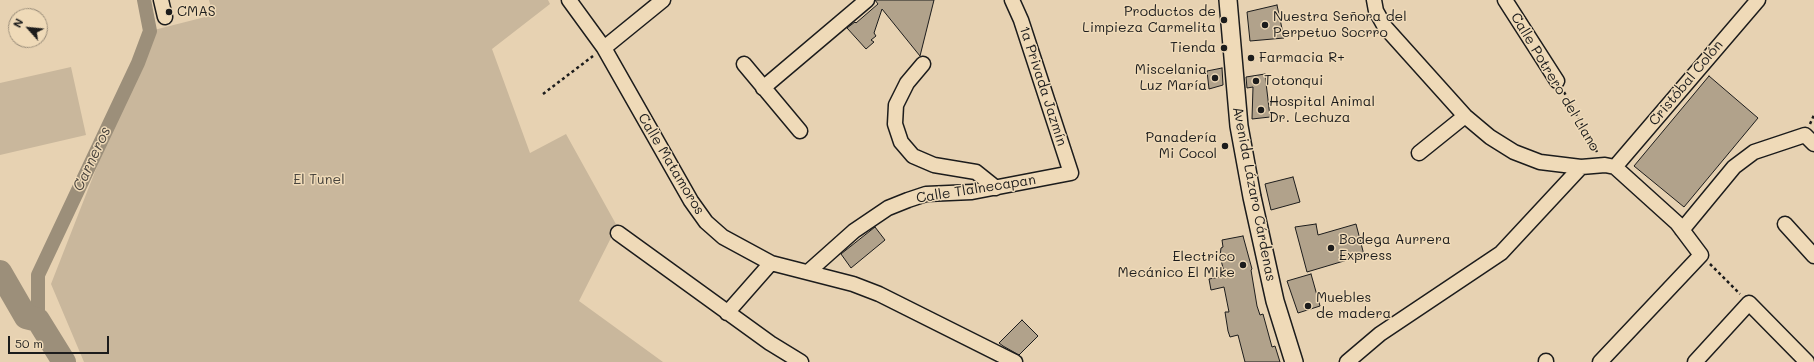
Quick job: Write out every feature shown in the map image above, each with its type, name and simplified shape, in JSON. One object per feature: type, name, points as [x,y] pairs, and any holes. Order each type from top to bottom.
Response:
[{"type":"main road","name":"Avenida Lázaro Cárdenas","points":[[1228,0],[1239,126],[1252,197],[1275,301],[1294,362]]},
{"type":"street","points":[[161,0],[166,17]]},
{"type":"street","name":"Calle Matamoros","points":[[569,0],[604,48],[691,201],[706,222],[723,237],[771,263],[853,284],[879,294],[1016,362]]},
{"type":"street","points":[[604,48],[663,0]]},
{"type":"street","points":[[763,88],[867,0]]},
{"type":"street","name":"1a Privada Jazmín","points":[[1012,0],[1021,20],[1071,173]]},
{"type":"street","points":[[1374,0],[1376,11],[1385,27],[1465,116],[1490,137],[1514,152],[1540,162],[1581,167],[1610,166],[1677,223],[1701,255],[1600,362]]},
{"type":"street","name":"Calle Potrero del Llano","points":[[1504,0],[1558,81]]},
{"type":"street","name":"Cristóbal Colón","points":[[1610,166],[1758,0]]},
{"type":"street","points":[[744,64],[800,131]]},
{"type":"street","points":[[923,64],[907,83],[896,105],[895,124],[901,142],[913,156],[934,165],[976,172],[996,188]]},
{"type":"street","points":[[1419,153],[1465,116]]},
{"type":"street","points":[[1682,230],[1734,167],[1754,152],[1810,140]]},
{"type":"street","points":[[1347,362],[1380,334],[1501,253],[1581,167]]},
{"type":"street","name":"Calle Tlalnecapan","points":[[808,272],[854,231],[888,208],[926,194],[972,192],[1071,173]]},
{"type":"street","points":[[1785,224],[1814,256]]},
{"type":"street","points":[[618,233],[727,313],[770,343],[801,362]]},
{"type":"street","points":[[727,313],[771,263]]},
{"type":"street","points":[[1695,362],[1749,303],[1807,362]]},
{"type":"path","points":[[543,94],[604,48]]},
{"type":"path","name":"Calle Potrero del Llano","points":[[1558,81],[1610,166]]},
{"type":"path","points":[[1701,255],[1749,303]]},
{"type":"green space","name":"El Tunel","points":[[209,0],[548,0],[550,4],[492,49],[530,153],[566,134],[617,226],[579,301],[663,362],[84,362],[51,284],[150,31],[213,15]]},
{"type":"green space","points":[[71,67],[86,135],[0,155],[0,83]]},
{"type":"building","points":[[875,0],[934,0],[920,56],[882,9],[874,33],[876,36],[871,40],[874,42],[866,49],[847,28],[855,22],[856,23],[878,4]]},
{"type":"building","name":"Nuestra Señora del Perpetuo Socrro","points":[[1277,5],[1284,38],[1250,41],[1247,12]]},
{"type":"building","name":"Miscelania Luz María","points":[[1222,68],[1223,85],[1209,89],[1207,71]]},
{"type":"building","points":[[1265,74],[1270,117],[1252,119],[1253,87],[1247,88],[1246,77]]},
{"type":"building","points":[[1709,76],[1758,118],[1684,207],[1634,166]]},
{"type":"building","points":[[1293,177],[1300,202],[1271,210],[1265,184]]},
{"type":"building","name":"Bodega Aurrera Express","points":[[1316,224],[1318,235],[1356,224],[1364,255],[1307,272],[1295,227]]},
{"type":"building","points":[[875,227],[885,240],[851,268],[841,254]]},
{"type":"building","points":[[1243,236],[1252,269],[1257,306],[1260,315],[1263,314],[1272,347],[1275,346],[1280,362],[1245,362],[1238,335],[1230,337],[1228,331],[1225,312],[1229,312],[1224,287],[1211,290],[1209,279],[1225,276],[1220,256],[1221,248],[1223,247],[1222,240]]},
{"type":"building","points":[[1311,274],[1320,306],[1298,313],[1287,281]]},
{"type":"building","points":[[1022,320],[1038,336],[1019,355],[999,343]]},
{"type":"waterway","name":"Carneros","points":[[38,320],[38,275],[138,63],[150,31],[144,0]]},
{"type":"waterway","name":"Carneros","points":[[0,272],[26,317],[38,320],[64,362]]},
{"type":"place","name":"CMAS","points":[[169,12]]},
{"type":"place","name":"Productos de Limpieza Carmelita","points":[[1224,20]]},
{"type":"place","name":"Nuestra Señora del Perpetuo Socrro","points":[[1265,25]]},
{"type":"place","name":"Tienda","points":[[1224,48]]},
{"type":"place","name":"Farmacia R+","points":[[1251,58]]},
{"type":"place","name":"Miscelania Luz María","points":[[1215,78]]},
{"type":"place","name":"Totonqui","points":[[1256,81]]},
{"type":"place","name":"Hospital Animal Dr. Lechuza","points":[[1261,110]]},
{"type":"place","name":"Panadería Mi Cocol","points":[[1225,146]]},
{"type":"place","name":"Bodega Aurrera Express","points":[[1331,248]]},
{"type":"place","name":"Electrico Mecánico El Mike","points":[[1243,265]]},
{"type":"place","name":"Muebles de madera","points":[[1308,306]]}]
